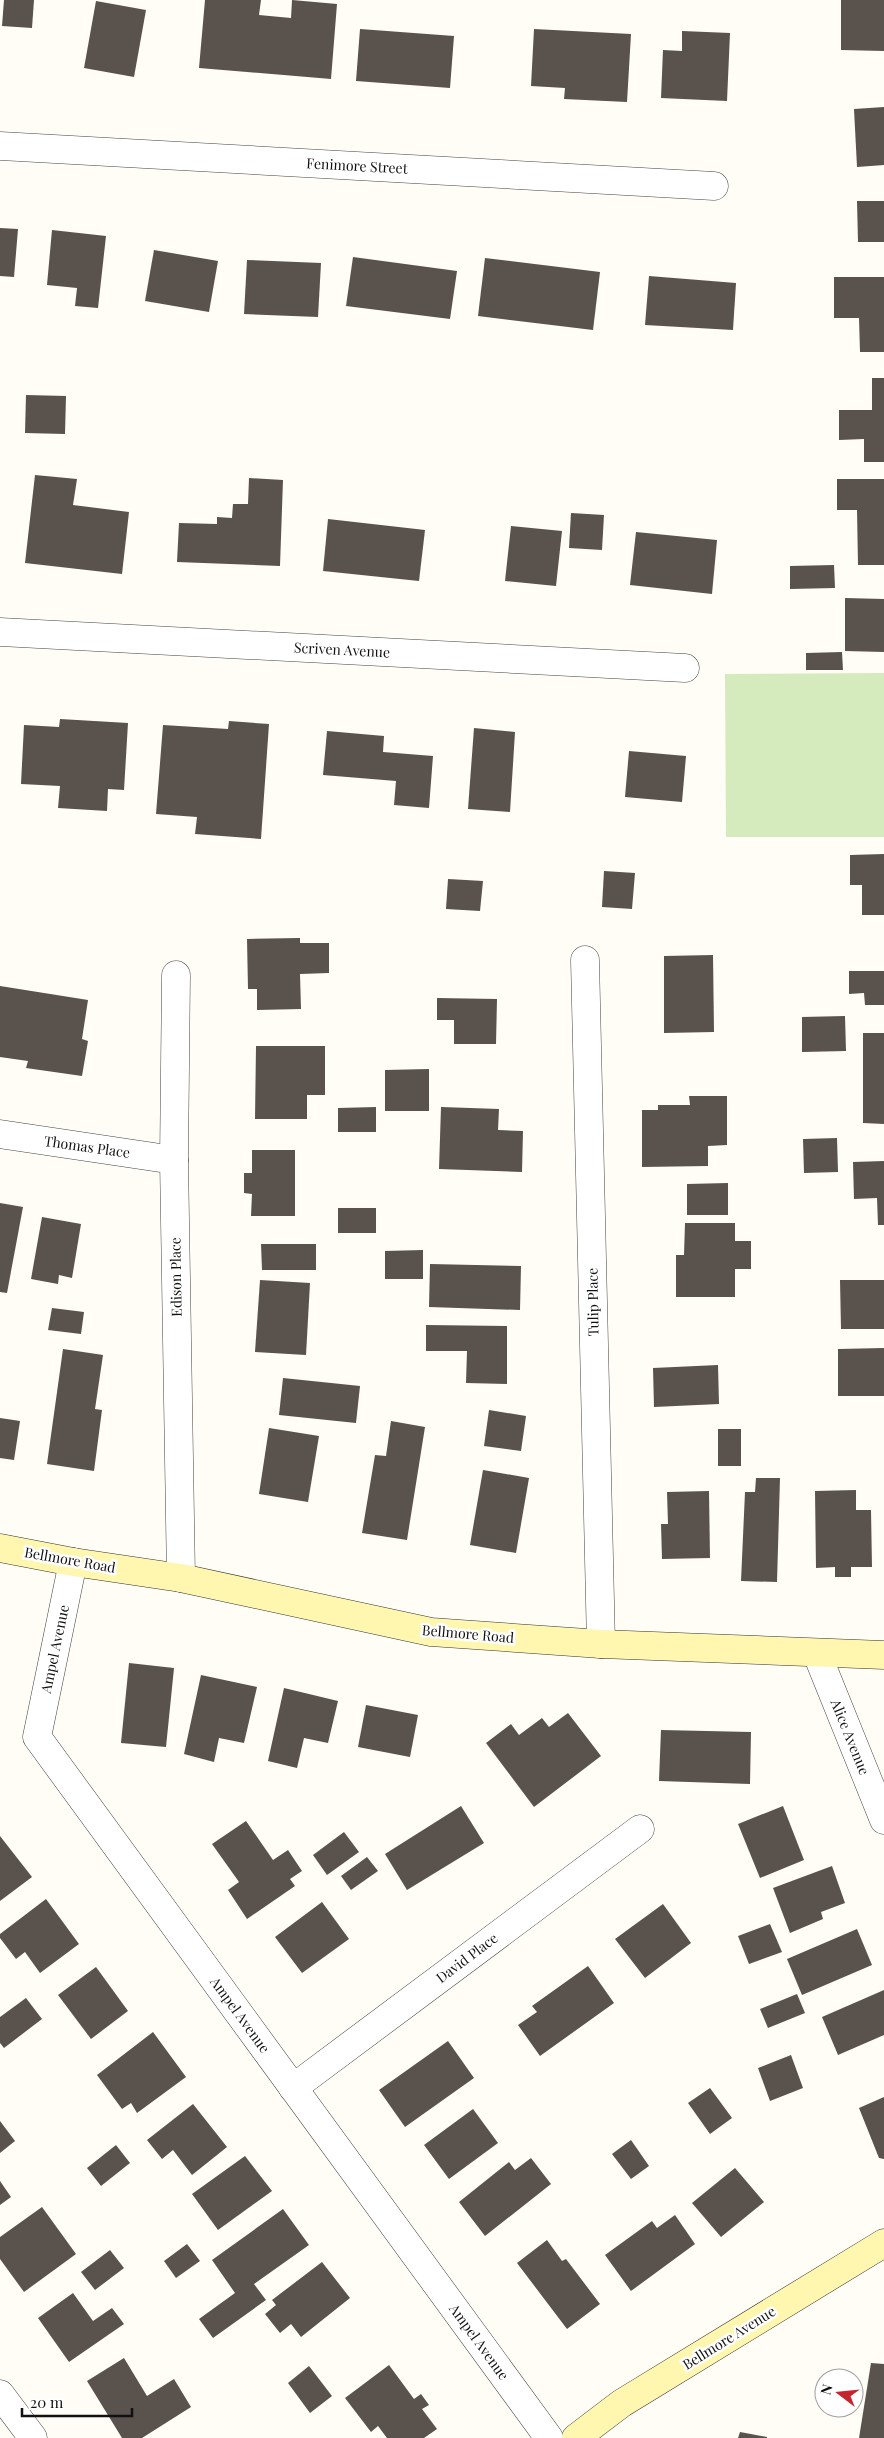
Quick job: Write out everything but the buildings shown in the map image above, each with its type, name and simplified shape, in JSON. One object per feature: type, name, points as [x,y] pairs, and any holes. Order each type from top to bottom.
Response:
[{"type":"main road","name":"Bellmore Road","points":[[0,1548],[73,1562],[181,1578],[431,1632],[601,1644],[817,1654],[884,1655]]},
{"type":"main road","name":"Bellmore Avenue","points":[[576,2438],[622,2404],[884,2243]]},
{"type":"street","name":"Fenimore Street","points":[[0,146],[714,186]]},
{"type":"street","name":"Scriven Avenue","points":[[0,632],[685,668]]},
{"type":"street","name":"Tulip Place","points":[[585,960],[601,1644]]},
{"type":"street","name":"Edison Place","points":[[176,975],[174,1160],[181,1578]]},
{"type":"street","name":"Thomas Place","points":[[0,1134],[174,1160]]},
{"type":"street","name":"Ampel Avenue","points":[[73,1562],[37,1738],[549,2438]]},
{"type":"street","name":"Alice Avenue","points":[[817,1654],[884,1820]]},
{"type":"street","name":"David Place","points":[[294,2088],[640,1829]]},
{"type":"street","points":[[0,2394],[33,2438]]},
{"type":"green space","points":[[884,673],[884,837],[726,837],[725,674]]}]
